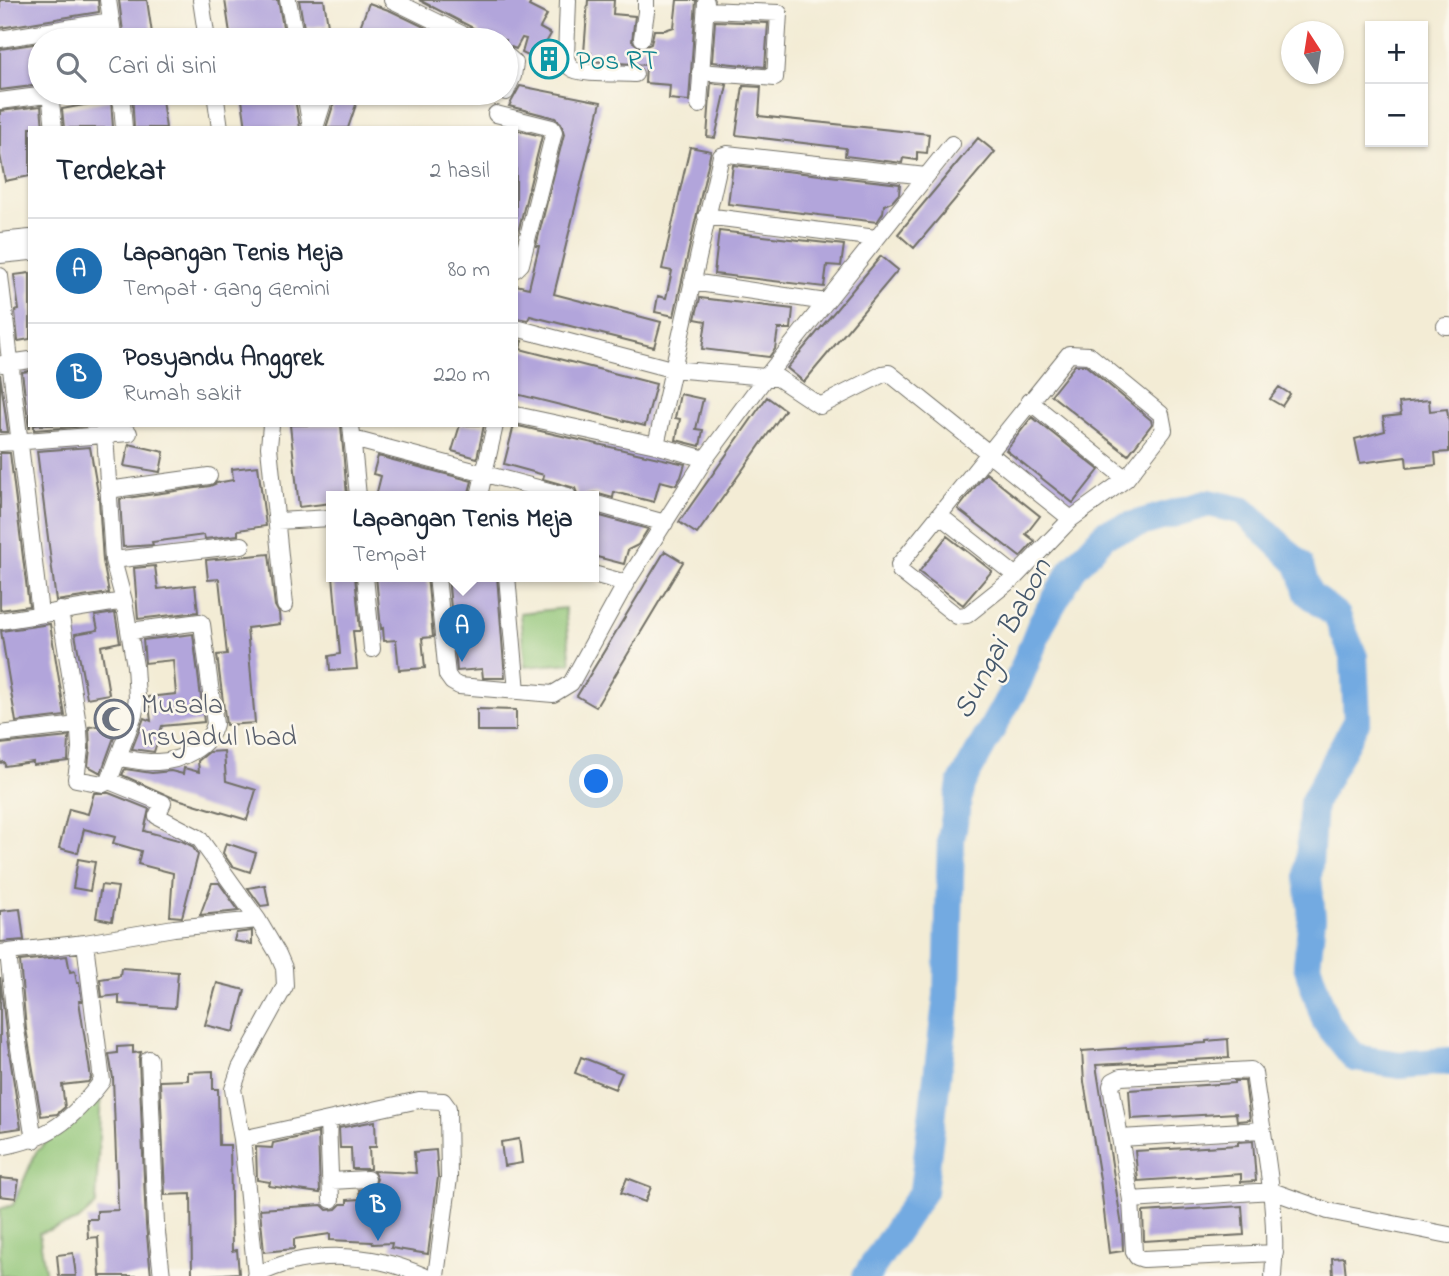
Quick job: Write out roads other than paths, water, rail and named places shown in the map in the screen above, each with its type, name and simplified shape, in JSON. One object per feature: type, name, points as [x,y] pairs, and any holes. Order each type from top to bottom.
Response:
[{"type":"street","points":[[108,0],[112,28]]},
{"type":"street","points":[[201,0],[205,28]]},
{"type":"street","points":[[288,0],[294,28]]},
{"type":"street","points":[[392,0],[449,28]]},
{"type":"street","points":[[642,38],[646,0]]},
{"type":"street","points":[[563,3],[568,66],[573,70],[635,74]]},
{"type":"street","points":[[699,105],[700,72],[706,5],[779,13],[775,78],[700,72]]},
{"type":"street","points":[[68,28],[111,21]]},
{"type":"street","points":[[0,39],[28,34]]},
{"type":"street","points":[[0,101],[28,98]]},
{"type":"street","points":[[54,126],[55,105]]},
{"type":"street","points":[[122,105],[124,126]]},
{"type":"street","points":[[217,105],[220,126]]},
{"type":"street","points":[[308,105],[313,126]]},
{"type":"street","points":[[314,126],[322,105]]},
{"type":"street","points":[[494,121],[552,128],[554,134],[521,264],[518,267]]},
{"type":"street","points":[[439,582],[447,675],[452,682],[459,686],[553,694],[571,683],[626,583],[705,459],[766,377],[952,144]]},
{"type":"street","points":[[656,445],[719,159],[725,154],[926,176]]},
{"type":"street","points":[[706,216],[876,238]]},
{"type":"street","points":[[0,241],[28,237]]},
{"type":"street","points":[[0,255],[28,252]]},
{"type":"street","points":[[0,276],[5,363],[18,440],[40,613]]},
{"type":"street","points":[[692,282],[826,302]]},
{"type":"street","points":[[518,329],[671,369],[778,378],[822,406],[877,376],[889,373],[1071,519]]},
{"type":"street","points":[[1074,353],[1089,355],[1161,414],[1164,430],[1126,478],[1071,519],[1016,576],[967,615],[957,616],[900,571],[899,565],[1029,401],[1066,356],[1074,353]]},
{"type":"street","points":[[5,363],[28,360]]},
{"type":"street","points":[[1029,401],[1126,478]]},
{"type":"street","points":[[518,415],[656,445],[705,459]]},
{"type":"street","points":[[271,427],[269,447],[285,605]]},
{"type":"street","points":[[480,491],[495,427]]},
{"type":"street","points":[[358,491],[352,432],[551,491]]},
{"type":"street","points":[[0,443],[129,433]]},
{"type":"street","points":[[60,610],[78,725],[80,749],[76,779],[103,784],[109,781],[134,715],[137,698],[130,631],[113,559],[105,434]]},
{"type":"street","points":[[108,490],[209,477]]},
{"type":"street","points":[[599,505],[665,523]]},
{"type":"street","points":[[939,515],[1016,576]]},
{"type":"street","points":[[278,521],[326,519]]},
{"type":"street","points":[[113,559],[242,545]]},
{"type":"street","points":[[599,576],[626,583]]},
{"type":"street","points":[[366,582],[372,649]]},
{"type":"street","points":[[508,582],[517,691]]},
{"type":"street","points":[[0,621],[124,601]]},
{"type":"street","points":[[118,758],[158,762],[182,757],[210,738],[215,724],[202,624],[198,621],[130,631]]},
{"type":"street","points":[[0,734],[78,725]]},
{"type":"street","points":[[109,781],[163,803],[157,816],[199,838],[258,920],[284,968],[285,986],[235,1079],[233,1089],[242,1139],[256,1276],[304,1259],[341,1256],[361,1257],[424,1276]]},
{"type":"street","points":[[34,1140],[4,952],[85,943],[174,928],[258,920]]},
{"type":"street","points":[[0,1147],[34,1140],[61,1124],[99,1086],[103,1075],[85,943]]},
{"type":"street","points":[[149,1059],[155,1213],[162,1276]]},
{"type":"street","points":[[1273,1276],[1275,1252],[1272,1191],[1254,1073],[1247,1069],[1121,1077],[1114,1081],[1111,1086],[1131,1200],[1137,1257],[1143,1259],[1275,1252]]},
{"type":"street","points":[[242,1139],[419,1100],[443,1101],[448,1108],[447,1199],[436,1276]]},
{"type":"street","points":[[328,1121],[331,1200]]},
{"type":"street","points":[[1120,1138],[1262,1130]]},
{"type":"street","points":[[331,1181],[367,1179]]},
{"type":"street","points":[[1131,1200],[1272,1191],[1328,1211],[1449,1235]]},
{"type":"waterway","name":"Sungai Babon","points":[[866,1276],[923,1191],[947,996],[951,839],[961,784],[1018,682],[1042,622],[1073,569],[1106,533],[1209,503],[1244,511],[1299,564],[1308,593],[1337,616],[1354,657],[1357,720],[1313,803],[1308,878],[1312,918],[1307,965],[1326,1022],[1355,1058],[1400,1065],[1449,1061]]},
{"type":"place","name":"Pos RT","points":[[549,59]]},
{"type":"place","name":"Lapangan Tenis Meja","points":[[462,662]]},
{"type":"place","name":"Musala Irsyadul Ibad","points":[[114,719]]},
{"type":"place","name":"Posyandu Anggrek","points":[[378,1241]]}]
